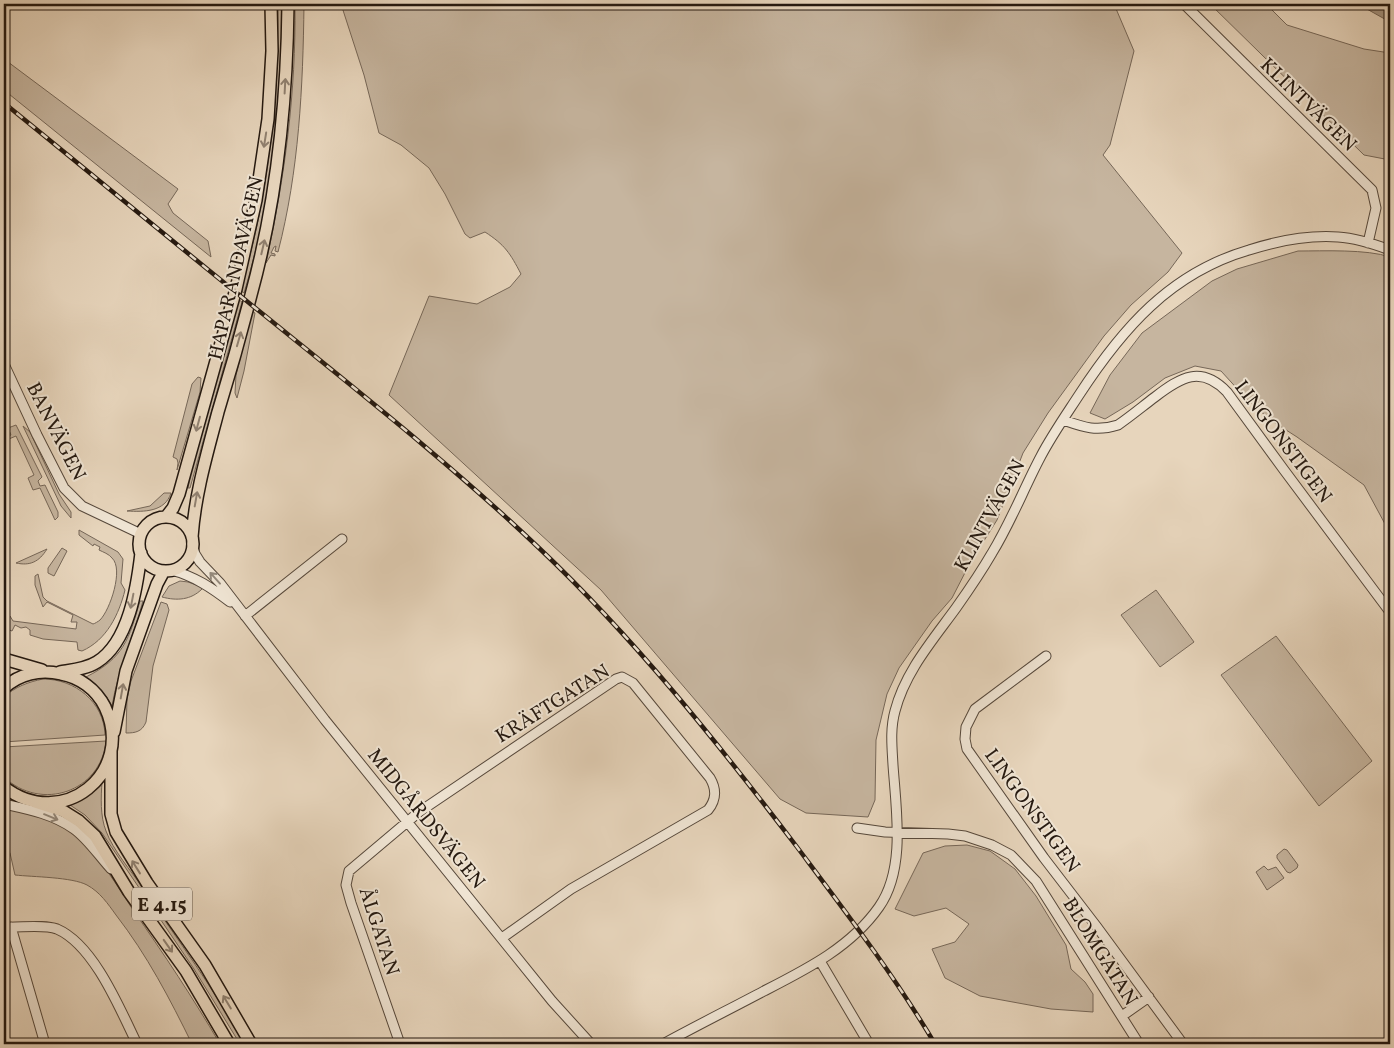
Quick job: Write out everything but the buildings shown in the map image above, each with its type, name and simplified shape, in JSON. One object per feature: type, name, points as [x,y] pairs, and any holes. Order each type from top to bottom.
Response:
[{"type":"main road","name":"HAPARANDAVÄGEN","points":[[166,517],[173,508],[179,494],[236,289],[250,228],[268,119],[272,51],[271,4]]},
{"type":"main road","name":"HAPARANDAVÄGEN","points":[[192,540],[199,479],[252,294],[264,245],[278,172],[284,106],[288,4]]},
{"type":"main road","points":[[4,688],[23,676],[91,665],[106,655],[122,633],[128,617],[141,553],[139,544],[141,534],[149,523],[166,517],[182,523],[188,529],[192,540],[188,558],[181,566],[168,570],[150,565],[141,553]]},
{"type":"main road","points":[[32,802],[53,803],[66,801],[80,794],[98,780],[107,765],[126,671],[157,584],[168,570]]},
{"type":"main road","points":[[4,659],[67,675],[81,681],[99,697],[109,716],[113,739]]},
{"type":"main road","name":"E 4.15","points":[[111,751],[112,814],[116,832],[147,883],[205,964],[251,1044]]},
{"type":"main road","points":[[4,788],[16,796],[63,811],[87,827],[95,836],[129,892]]},
{"type":"main road","name":"E 4.15","points":[[129,892],[186,971],[229,1044]]},
{"type":"street","name":"KLINTVÄGEN","points":[[1184,4],[1372,190],[1376,208],[1368,243]]},
{"type":"street","name":"KLINTVÄGEN","points":[[663,1044],[820,961],[845,943],[879,907],[886,896],[893,875],[896,851],[897,832],[892,743],[893,721],[900,696],[912,670],[993,553],[1042,455],[1063,420],[1095,370],[1120,337],[1168,291],[1208,265],[1230,255],[1294,239],[1338,237],[1390,250]]},
{"type":"street","name":"BANVÄGEN","points":[[4,364],[40,442],[64,488],[82,506],[141,534]]},
{"type":"street","name":"LINGONSTIGEN","points":[[1063,420],[1092,429],[1109,428],[1118,425],[1181,379],[1197,376],[1216,381],[1227,392],[1390,612]]},
{"type":"street","points":[[242,613],[342,539]]},
{"type":"street","name":"MIDGÅRDSVÄGEN","points":[[192,540],[195,554],[200,562],[220,583],[325,720],[552,1001],[591,1044]]},
{"type":"street","name":"MIDGÅRDSVÄGEN","points":[[168,570],[190,576],[208,586],[242,613]]},
{"type":"street","name":"LINGONSTIGEN","points":[[1046,656],[975,709],[966,727],[965,739],[967,749],[1044,858],[1149,997],[1182,1044]]},
{"type":"street","name":"KRÄFTGATAN","points":[[407,821],[499,756],[616,679],[622,677],[628,679],[642,693],[712,781],[716,793],[712,805],[708,810],[571,888],[502,938]]},
{"type":"street","points":[[4,794],[32,802]]},
{"type":"street","points":[[4,804],[42,813],[60,820],[74,829],[95,850],[129,892]]},
{"type":"street","name":"ÅLGATAN","points":[[400,1044],[370,962],[346,885],[350,871],[407,821]]},
{"type":"street","name":"BLOMGATAN","points":[[857,828],[965,836],[992,845],[1011,855],[1036,881],[1139,1044]]},
{"type":"street","points":[[45,1044],[7,927],[56,928],[75,939],[95,963],[137,1044]]},
{"type":"street","points":[[820,961],[869,1044]]},
{"type":"street","points":[[1122,1016],[1149,997]]},
{"type":"shaded area","points":[[278,4],[282,4],[281,41],[274,150],[262,222],[244,293],[240,290],[258,220],[270,148],[276,77]]},
{"type":"shaded area","points":[[295,4],[304,4],[301,98],[295,160],[291,191],[278,252],[275,251],[276,246],[274,247],[271,253],[275,254],[275,256],[271,255],[266,263],[279,198],[288,134],[294,70]]},
{"type":"shaded area","points":[[341,4],[1114,4],[1134,51],[1110,145],[1103,155],[1182,253],[1168,272],[1131,305],[1104,336],[1048,413],[1023,453],[997,520],[970,563],[952,598],[932,621],[899,668],[887,694],[876,740],[875,800],[868,817],[806,813],[780,799],[601,590],[389,395],[429,296],[477,304],[510,287],[521,274],[514,260],[498,241],[485,232],[470,238],[465,234],[445,194],[429,168],[401,145],[379,133],[364,75]]},
{"type":"shaded area","points":[[1210,4],[1266,4],[1287,25],[1364,49],[1390,53],[1390,160],[1364,155]]},
{"type":"shaded area","points":[[1358,4],[1390,4],[1390,22]]},
{"type":"shaded area","points":[[4,59],[178,189],[168,204],[173,213],[208,241],[211,257],[4,90]]},
{"type":"shaded area","points":[[1298,251],[1357,252],[1390,257],[1390,531],[1364,485],[1269,419],[1221,371],[1195,366],[1165,378],[1133,402],[1105,419],[1090,413],[1110,375],[1142,333],[1212,281],[1237,269]]},
{"type":"shaded area","points":[[238,299],[242,302],[190,488],[188,488],[193,462]]},
{"type":"shaded area","points":[[252,311],[255,313],[237,398],[235,393],[236,375]]},
{"type":"shaded area","points":[[198,377],[201,378],[200,392],[177,470],[177,459],[173,457],[192,384]]},
{"type":"shaded area","points":[[16,425],[42,477],[38,481],[40,486],[45,485],[58,512],[58,517],[55,520],[40,488],[33,490],[28,478],[34,475],[16,436],[4,441],[4,438],[11,435],[8,428]]},
{"type":"shaded area","points":[[23,426],[30,432],[59,494],[71,512],[71,518],[61,506]]},
{"type":"shaded area","points":[[164,493],[171,493],[164,504],[153,510],[127,511],[150,506]]},
{"type":"shaded area","points":[[79,530],[118,552],[123,559],[121,583],[125,590],[115,617],[105,633],[91,646],[82,651],[78,650],[77,642],[43,639],[30,635],[30,630],[26,627],[21,628],[15,625],[12,631],[4,628],[4,600],[8,606],[7,616],[10,616],[13,621],[76,629],[77,622],[71,622],[73,615],[47,602],[43,607],[35,585],[35,576],[38,574],[43,597],[47,601],[93,624],[104,615],[108,608],[116,580],[117,571],[115,563],[109,555],[99,550],[100,547],[94,544],[93,546],[79,535]]},
{"type":"shaded area","points":[[62,548],[67,551],[54,576],[48,573],[48,568]]},
{"type":"shaded area","points":[[47,549],[34,562],[26,564],[16,563]]},
{"type":"shaded area","points":[[180,581],[202,587],[202,589],[198,593],[183,599],[162,597],[169,586]]},
{"type":"shaded area","points":[[1156,590],[1194,642],[1160,667],[1121,615]]},
{"type":"shaded area","points":[[140,601],[143,601],[122,666],[112,706],[106,696],[86,677],[99,670],[117,655],[128,637]]},
{"type":"shaded area","points":[[161,602],[167,604],[169,610],[153,666],[146,722],[138,731],[126,733],[127,699],[131,681]]},
{"type":"shaded area","points":[[1276,636],[1372,761],[1319,806],[1221,675]]},
{"type":"shaded area","points":[[43,679],[66,683],[86,695],[99,712],[105,735],[4,742],[4,697],[22,685]]},
{"type":"shaded area","points":[[106,741],[102,759],[93,773],[81,784],[67,791],[51,794],[35,793],[19,788],[4,777],[4,747]]},
{"type":"shaded area","points":[[102,782],[103,819],[113,846],[208,984],[244,1044],[240,1044],[194,969],[102,833],[85,815],[70,805],[82,799]]},
{"type":"shaded area","points":[[4,807],[52,821],[78,837],[93,852],[167,960],[220,1044],[192,1044],[148,962],[127,930],[96,891],[87,885],[72,880],[15,875],[10,853],[4,845]]},
{"type":"shaded area","points":[[967,845],[990,851],[1015,869],[1036,896],[1066,945],[1071,969],[1085,982],[1093,994],[1093,1012],[1051,1009],[980,996],[945,978],[932,949],[955,942],[969,924],[946,908],[914,916],[895,909],[923,853],[945,846]]},
{"type":"shaded area","points":[[1284,849],[1287,850],[1298,865],[1290,873],[1287,872],[1277,858],[1277,855]]},
{"type":"shaded area","points":[[1264,866],[1268,870],[1276,867],[1284,878],[1267,890],[1256,872]]},
{"type":"railway","points":[[4,103],[475,489],[539,548],[609,618],[706,730],[797,847],[869,944],[935,1044]]}]
